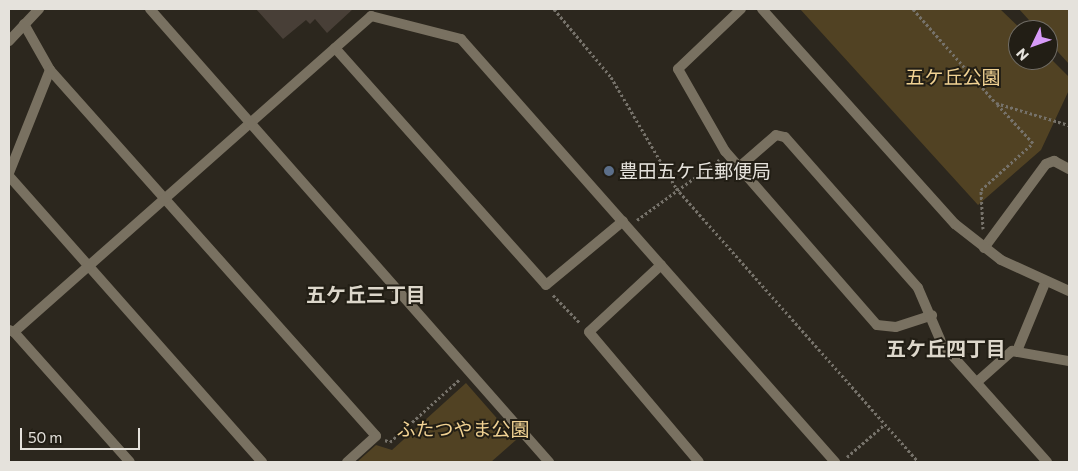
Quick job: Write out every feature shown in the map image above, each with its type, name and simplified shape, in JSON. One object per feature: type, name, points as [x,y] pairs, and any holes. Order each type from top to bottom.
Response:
[{"type":"street","points":[[9,41],[39,9]]},
{"type":"street","points":[[150,9],[549,462]]},
{"type":"street","points":[[741,9],[678,69],[728,154],[738,168],[880,327],[896,326],[932,314]]},
{"type":"street","points":[[762,9],[944,214],[984,248],[1045,283],[1069,291]]},
{"type":"street","points":[[130,462],[12,331],[90,265],[371,16],[461,39],[835,462]]},
{"type":"street","points":[[24,24],[50,70],[376,436],[346,462]]},
{"type":"street","points":[[335,48],[546,284],[626,224]]},
{"type":"street","points":[[50,70],[9,174],[262,462]]},
{"type":"street","points":[[738,168],[776,135],[785,137],[918,288],[932,314],[942,344],[1047,462]]},
{"type":"street","points":[[984,248],[1046,164],[1054,161],[1069,169]]},
{"type":"street","points":[[661,265],[588,332],[699,462]]},
{"type":"street","points":[[977,382],[1017,351],[1045,283]]},
{"type":"street","points":[[1017,351],[1069,361]]},
{"type":"path","points":[[554,9],[611,77],[676,188],[918,462]]},
{"type":"path","points":[[913,9],[1033,143],[981,190],[984,248]]},
{"type":"path","points":[[996,103],[1069,125]]},
{"type":"path","points":[[626,224],[728,154]]},
{"type":"path","points":[[553,295],[588,332]]},
{"type":"path","points":[[376,436],[390,442],[460,379]]},
{"type":"path","points":[[840,462],[884,425]]},
{"type":"green space","name":"五ケ丘公園","points":[[800,9],[1000,9],[1012,20],[1008,20],[1008,70],[1058,70],[1058,66],[1069,77],[1069,90],[1041,150],[978,205]]},
{"type":"green space","points":[[1019,9],[1069,9],[1069,64],[1058,52],[1058,20],[1029,20]]},
{"type":"green space","name":"ふたつやま公園","points":[[466,383],[516,440],[491,462],[357,462],[376,445],[392,450]]},
{"type":"building","points":[[256,9],[353,9],[327,33],[315,19],[310,24],[306,20],[283,39]]},
{"type":"place","name":"豊田五ケ丘郵便局","points":[[609,171]]},
{"type":"district","name":"五ケ丘三丁目","points":[[366,294]]},
{"type":"district","name":"五ケ丘四丁目","points":[[946,348]]}]
